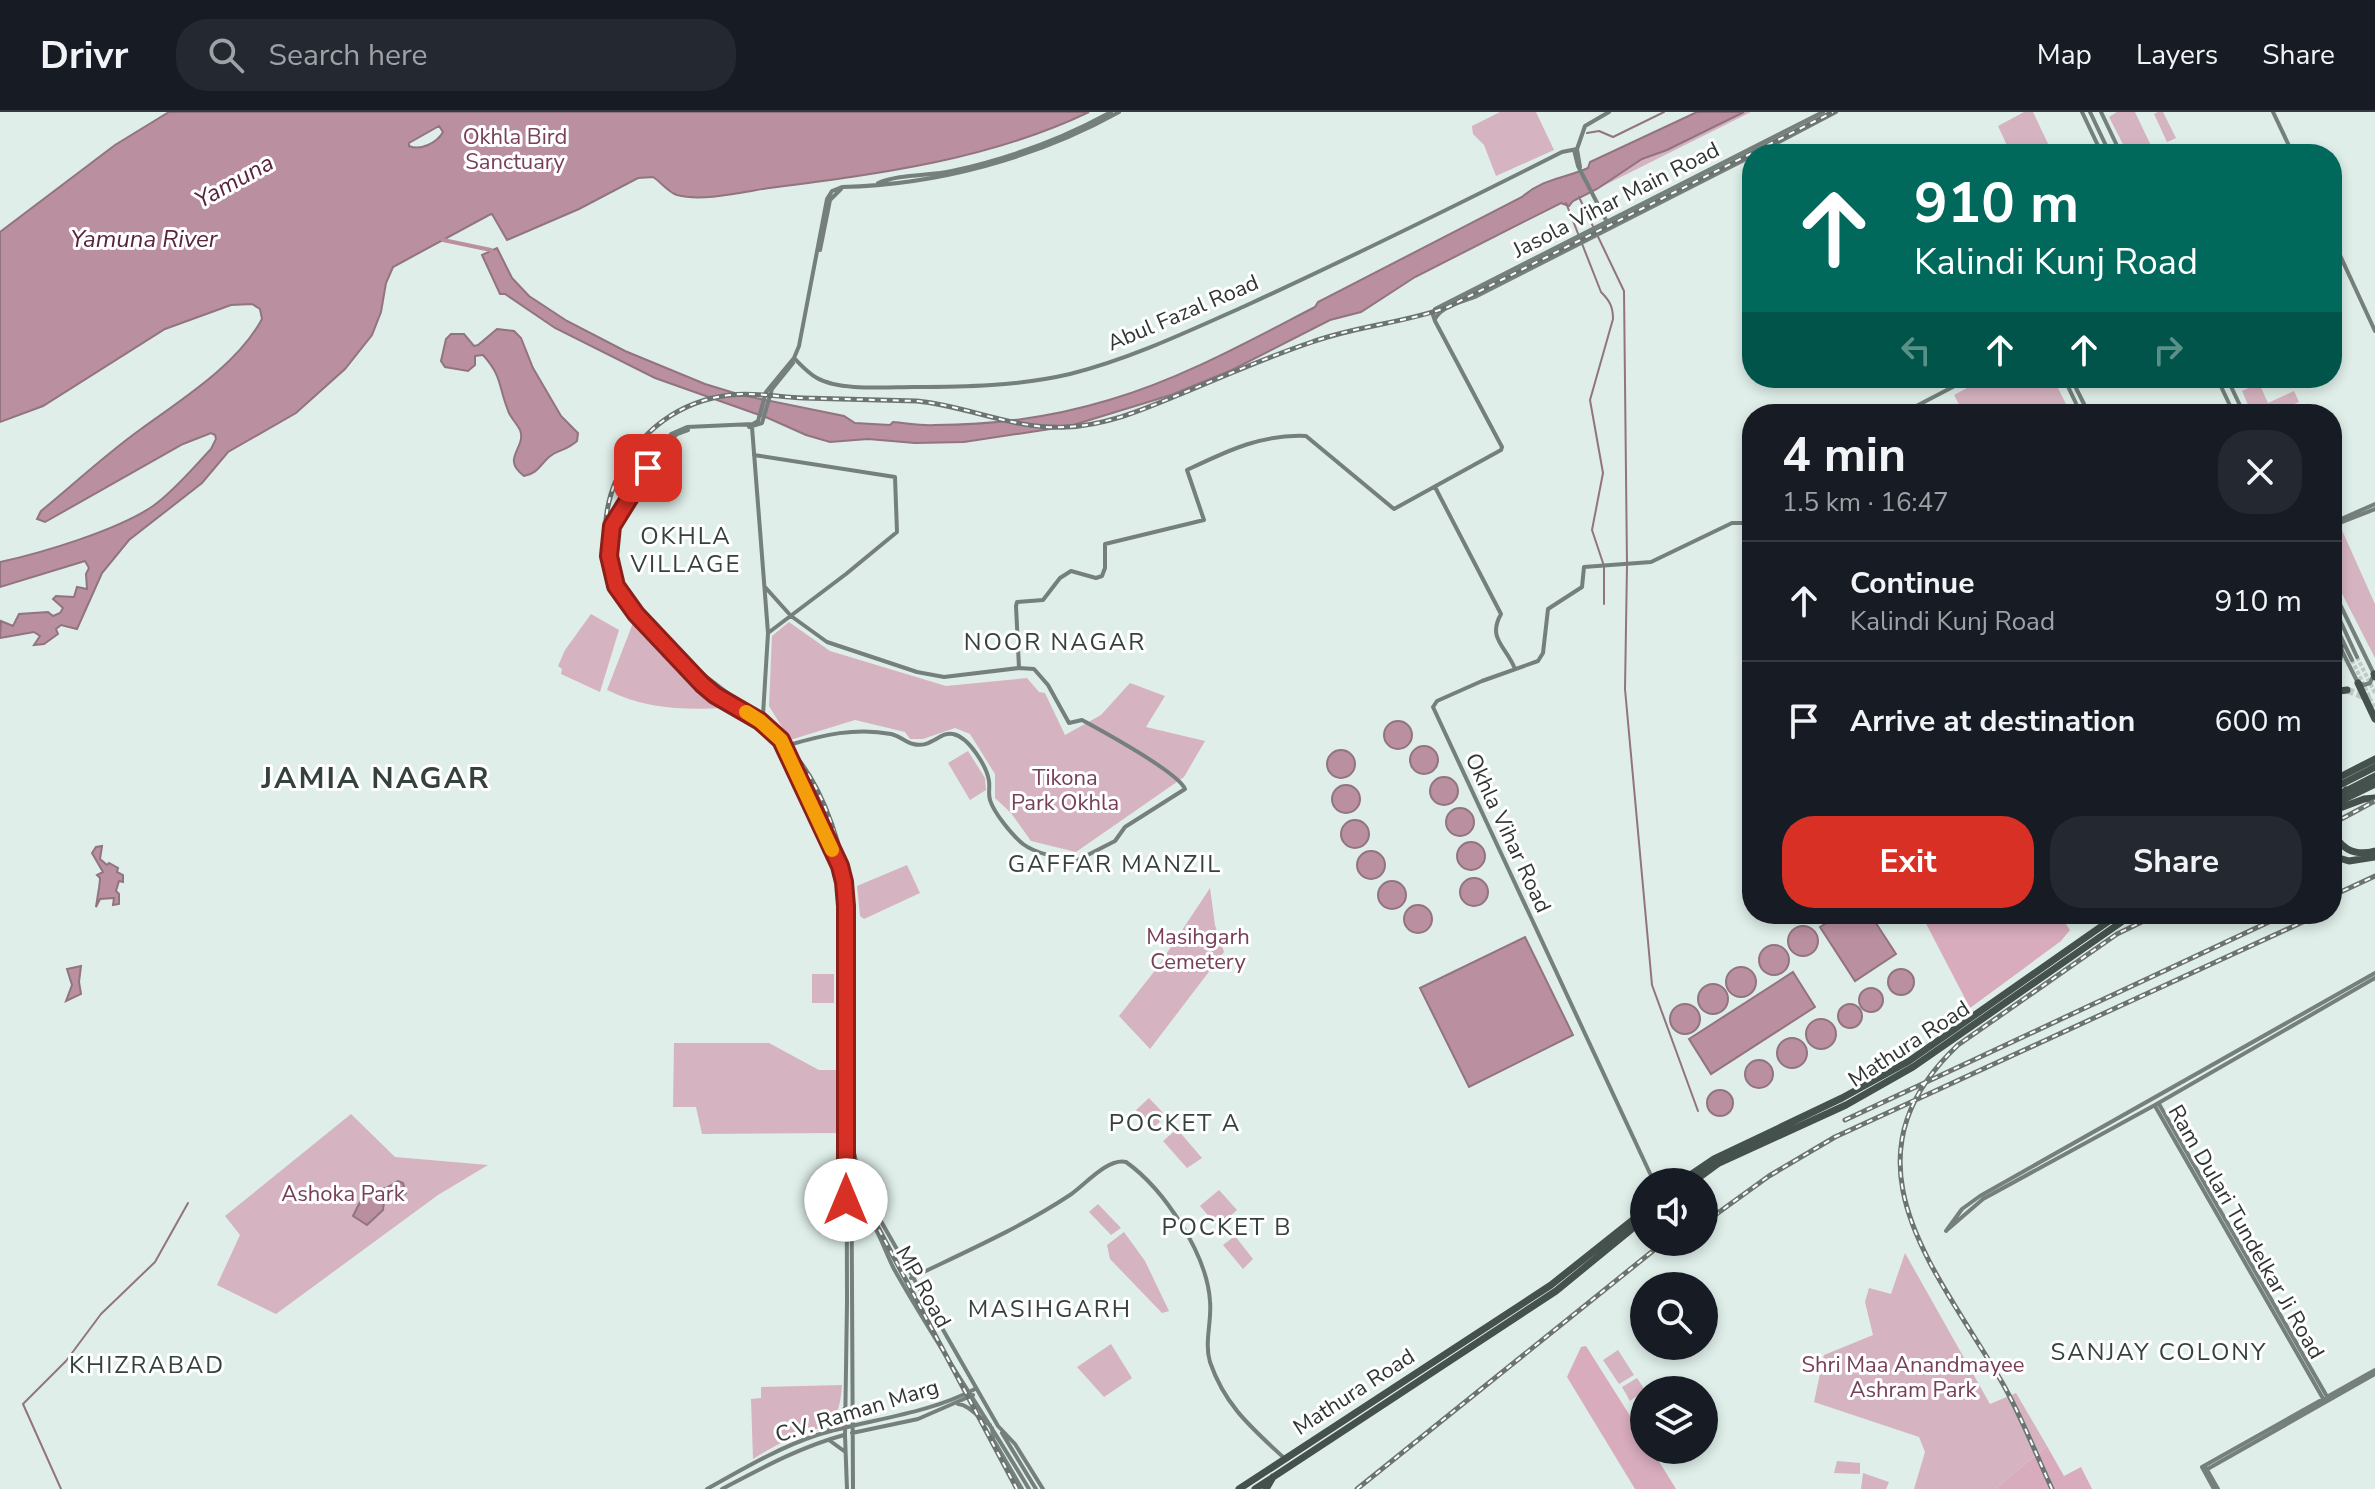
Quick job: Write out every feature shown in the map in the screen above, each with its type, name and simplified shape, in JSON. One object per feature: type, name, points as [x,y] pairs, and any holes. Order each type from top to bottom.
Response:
[{"type":"highway","points":[[2358,683],[2375,719]]},
{"type":"highway","points":[[2342,691],[2347,690]]},
{"type":"highway","points":[[2342,779],[2375,759]]},
{"type":"highway","points":[[2342,792],[2344,787],[2375,767]]},
{"type":"highway","points":[[2344,787],[2375,776]]},
{"type":"highway","points":[[2342,802],[2375,784]]},
{"type":"highway","points":[[2342,805],[2375,798]]},
{"type":"highway","points":[[2342,846],[2357,854],[2375,854]]},
{"type":"highway","points":[[2342,859],[2349,861],[2375,854]]},
{"type":"highway","name":"Mathura Road","points":[[1701,1168],[1909,1061],[2105,924]]},
{"type":"highway","name":"Mathura Road","points":[[1712,1168],[1846,1105],[1913,1067],[2119,924]]},
{"type":"highway","name":"Mathura Road","points":[[1239,1489],[1551,1285],[1630,1222]]},
{"type":"highway","name":"Mathura Road","points":[[1255,1489],[1556,1291],[1630,1230]]},
{"type":"highway","points":[[1266,1489],[1274,1476]]},
{"type":"street","points":[[850,1489],[851,1433],[846,1406],[848,876],[784,735],[685,660],[643,616],[624,589],[613,557],[612,539],[623,514],[668,443],[677,434],[692,429],[752,427],[761,420],[766,398],[794,359],[801,339],[827,199],[835,189],[942,173],[1005,156],[1061,137],[1111,112]]},
{"type":"street","points":[[877,183],[944,176],[1006,159],[1068,137],[1119,112]]},
{"type":"street","points":[[1609,112],[1585,126],[1575,149],[1580,168],[1609,226]]},
{"type":"street","name":"Jasola Vihar Main Road","points":[[1763,144],[1823,112]]},
{"type":"street","name":"Jasola Vihar Main Road","points":[[1775,144],[1836,112]]},
{"type":"street","points":[[2082,112],[2097,144]]},
{"type":"street","points":[[2090,112],[2105,144]]},
{"type":"street","points":[[2102,112],[2116,144]]},
{"type":"street","points":[[2273,112],[2288,144]]},
{"type":"street","name":"Abul Fazal Road","points":[[794,359],[817,378],[829,383],[868,386],[1001,384],[1068,374],[1111,361],[1233,312],[1562,152],[1575,149]]},
{"type":"street","name":"Jasola Vihar Main Road","points":[[1609,226],[1742,155]]},
{"type":"street","name":"Jasola Vihar Main Road","points":[[1435,487],[1502,449],[1435,321],[1436,311],[1742,161]]},
{"type":"street","points":[[2342,260],[2375,331]]},
{"type":"street","points":[[1920,404],[1951,388]]},
{"type":"street","points":[[761,420],[753,424],[687,427],[671,434],[617,516],[610,534],[609,556],[616,586],[636,614],[702,684],[715,695],[761,718],[781,740],[842,873],[848,990]]},
{"type":"street","points":[[752,427],[768,633],[765,711],[761,718]]},
{"type":"street","points":[[1019,668],[1017,602],[1041,602],[1060,578],[1071,571],[1096,578],[1102,576],[1105,572],[1105,544],[1204,520],[1187,470],[1267,437],[1285,435],[1309,437],[1393,508],[1435,487],[1501,614],[1495,633],[1516,670]]},
{"type":"street","points":[[754,455],[895,477],[897,532],[768,633]]},
{"type":"street","points":[[2342,521],[2375,506]]},
{"type":"street","name":"Okhla Vihar Road","points":[[1647,1168],[1434,710],[1437,701],[1482,681],[1532,665],[1541,658],[1548,609],[1582,587],[1584,567],[1660,560],[1732,523],[1742,523]]},
{"type":"street","points":[[765,587],[791,616],[832,644],[932,676],[1034,669],[1069,723],[1082,720],[1181,782],[1184,790],[1125,827],[1115,841],[1076,861],[1023,844],[990,801],[989,782],[984,768],[965,740],[955,734],[947,734],[921,746],[893,734],[850,730],[789,745]]},
{"type":"street","points":[[2342,609],[2374,676],[2372,681],[2358,683],[2342,651]]},
{"type":"street","points":[[2342,628],[2354,658],[2342,637]]},
{"type":"street","points":[[2156,1103],[1980,1196],[1962,1209],[1946,1231],[1983,1199],[2156,1103],[2375,975]]},
{"type":"street","name":"Ram Dulari Tundelkar Ji Road","points":[[2156,1103],[2326,1399]]},
{"type":"street","name":"MP Road","points":[[848,1139],[866,1195],[995,1426]]},
{"type":"street","points":[[911,1278],[1045,1212],[1112,1164],[1126,1162],[1164,1201],[1196,1253],[1210,1293],[1207,1343],[1210,1361],[1232,1406],[1255,1433],[1285,1459]]},
{"type":"street","points":[[848,1200],[859,1203],[866,1195]]},
{"type":"street","points":[[848,1200],[848,1427],[845,1453],[850,1489]]},
{"type":"street","name":"MP Road","points":[[859,1203],[926,1328],[954,1372],[995,1426]]},
{"type":"street","points":[[850,1224],[855,1212],[870,1219]]},
{"type":"street","points":[[954,1372],[961,1382],[956,1401],[969,1408],[979,1419],[995,1426],[1015,1444],[1043,1489]]},
{"type":"street","points":[[2216,1489],[2205,1469],[2375,1372]]},
{"type":"street","name":"C.V. Raman Marg","points":[[722,1489],[780,1458],[828,1439],[918,1419],[976,1391]]},
{"type":"street","name":"C.V. Raman Marg","points":[[707,1489],[777,1450],[828,1432],[956,1401]]},
{"type":"street","points":[[828,1432],[846,1406]]},
{"type":"street","points":[[995,1426],[1036,1489]]},
{"type":"street","points":[[995,1426],[993,1439],[1022,1489]]},
{"type":"street","points":[[828,1439],[837,1443],[845,1453]]},
{"type":"street","points":[[1007,1446],[1029,1489]]},
{"type":"green space","points":[[1500,112],[1536,112],[1554,150],[1496,176],[1484,145],[1473,134],[1472,126]]},
{"type":"green space","points":[[1751,112],[1597,189],[1642,159]]},
{"type":"green space","points":[[2024,112],[2033,112],[2048,144],[2006,144],[1998,126]]},
{"type":"green space","points":[[2117,112],[2135,112],[2150,144],[2123,144],[2109,117]]},
{"type":"green space","points":[[2163,112],[2176,138],[2167,142],[2154,114]]},
{"type":"green space","points":[[1967,388],[2058,388],[2066,404],[1959,404],[1954,395]]},
{"type":"green space","points":[[2261,388],[2268,403],[2294,391],[2299,402],[2248,404],[2242,391]]},
{"type":"green space","points":[[2342,530],[2375,604],[2375,658],[2342,594]]},
{"type":"green space","points":[[591,614],[619,630],[600,692],[561,674],[562,669],[558,666],[565,650]]},
{"type":"green space","name":"Tikona Park Okhla","points":[[789,622],[830,651],[946,686],[1027,678],[1039,692],[1045,693],[1065,735],[1101,715],[1130,683],[1165,696],[1146,727],[1205,741],[1184,777],[1076,852],[1031,841],[1011,813],[995,798],[995,774],[970,734],[955,728],[923,739],[910,739],[905,732],[855,720],[790,740],[769,706],[772,636]]},
{"type":"green space","points":[[633,623],[725,708],[665,707],[607,690]]},
{"type":"green space","points":[[968,751],[985,778],[986,790],[970,800],[948,763]]},
{"type":"green space","points":[[907,865],[920,893],[864,919],[860,916],[857,886]]},
{"type":"green space","name":"Masihgarh Cemetery","points":[[1210,888],[1215,925],[1224,952],[1150,1049],[1119,1016],[1157,968]]},
{"type":"green space","points":[[812,974],[834,974],[834,1003],[812,1003]]},
{"type":"green space","points":[[674,1043],[769,1043],[819,1070],[840,1070],[841,1133],[702,1134],[696,1107],[673,1107]]},
{"type":"green space","points":[[1149,1098],[1166,1116],[1152,1129],[1136,1110]]},
{"type":"green space","name":"Ashoka Park","points":[[351,1114],[395,1157],[488,1165],[438,1195],[276,1314],[217,1285],[240,1235],[225,1216]]},
{"type":"green space","points":[[1177,1129],[1202,1158],[1187,1168],[1163,1141]]},
{"type":"green space","points":[[1219,1190],[1237,1210],[1218,1227],[1200,1206]]},
{"type":"green space","points":[[1098,1204],[1121,1228],[1111,1235],[1089,1212]]},
{"type":"green space","points":[[1124,1232],[1145,1261],[1169,1311],[1162,1313],[1110,1259],[1107,1245]]},
{"type":"green space","points":[[1235,1236],[1253,1259],[1243,1269],[1223,1245]]},
{"type":"green space","name":"Shri Maa Anandmayee Ashram Park","points":[[1905,1253],[1990,1404],[2016,1393],[2047,1446],[1995,1489],[1914,1489],[1925,1452],[1919,1437],[1814,1402],[1824,1355],[1873,1335],[1865,1302],[1869,1288],[1891,1294]]},
{"type":"green space","points":[[1111,1344],[1132,1378],[1104,1397],[1077,1367]]},
{"type":"green space","points":[[1618,1350],[1634,1375],[1619,1384],[1603,1360]]},
{"type":"green space","points":[[1630,1382],[1630,1401],[1622,1387]]},
{"type":"green space","points":[[842,1385],[838,1409],[829,1422],[753,1459],[751,1399],[761,1398],[761,1387]]},
{"type":"green space","points":[[1837,1461],[1860,1463],[1860,1474],[1834,1473]]},
{"type":"green space","points":[[1863,1473],[1889,1482],[1886,1489],[1861,1489]]},
{"type":"shaded area","points":[[1926,924],[2066,924],[2070,930],[2061,941],[1970,1008]]},
{"type":"shaded area","points":[[1586,1346],[1630,1416],[1630,1464],[1661,1464],[1676,1489],[1635,1489],[1567,1377],[1581,1347]]},
{"type":"shaded area","points":[[2047,1446],[2064,1476],[2081,1467],[2092,1489],[1995,1489]]},
{"type":"water","points":[[169,112],[1089,112],[1012,142],[932,163],[723,196],[687,197],[674,194],[653,177],[638,178],[579,209],[507,240],[492,214],[489,215],[393,267],[372,335],[345,369],[296,413],[228,452],[202,483],[129,540],[102,573],[77,629],[61,625],[56,629],[58,634],[44,644],[34,645],[40,636],[34,632],[0,638],[1,621],[13,626],[19,614],[48,612],[53,616],[60,613],[63,608],[53,599],[56,596],[74,597],[77,587],[87,589],[86,574],[89,568],[85,561],[0,587],[0,562],[58,547],[120,524],[153,506],[168,493],[211,449],[215,435],[211,433],[183,444],[45,522],[37,519],[41,511],[103,459],[224,366],[262,319],[260,309],[252,304],[231,305],[165,329],[43,406],[0,422],[0,232],[115,145]],"holes":[[[439,126],[443,132],[428,145],[409,146],[409,143]]]},
{"type":"water","points":[[1697,112],[1744,112],[1642,159],[1569,206],[1561,203],[1415,277],[1361,312],[1330,320],[1232,370],[1171,395],[1070,426],[964,442],[915,443],[868,439],[830,442],[655,378],[555,328],[505,294],[500,294],[482,255],[497,248],[512,278],[529,296],[567,321],[625,351],[705,384],[741,395],[844,416],[855,423],[957,425],[1001,422],[1088,406],[1188,370],[1315,307],[1318,302],[1538,186],[1588,168],[1590,162]]},
{"type":"water","points":[[497,329],[514,331],[521,338],[533,368],[561,416],[578,433],[577,441],[524,476],[514,464],[520,430],[509,413],[497,376],[489,363],[483,355],[475,356],[475,365],[468,371],[445,367],[441,361],[446,339],[451,334],[464,334],[474,346]]},
{"type":"water","points":[[1398,721],[1408,725],[1412,735],[1408,745],[1398,749],[1388,745],[1384,735],[1388,725]]},
{"type":"water","points":[[1424,746],[1434,750],[1438,760],[1434,770],[1424,774],[1414,770],[1410,760],[1414,750]]},
{"type":"water","points":[[1341,750],[1351,754],[1355,764],[1351,774],[1341,778],[1331,774],[1327,764],[1331,754]]},
{"type":"water","points":[[1444,777],[1454,781],[1458,791],[1454,801],[1444,805],[1434,801],[1430,791],[1434,781]]},
{"type":"water","points":[[1346,785],[1356,789],[1360,799],[1356,809],[1346,813],[1336,809],[1332,799],[1336,789]]},
{"type":"water","points":[[1460,808],[1470,812],[1474,822],[1470,832],[1460,836],[1450,832],[1446,822],[1450,812]]},
{"type":"water","points":[[1355,820],[1365,824],[1369,834],[1365,844],[1355,848],[1345,844],[1341,834],[1345,824]]},
{"type":"water","points":[[1471,842],[1481,846],[1485,856],[1481,866],[1471,870],[1461,866],[1457,856],[1461,846]]},
{"type":"water","points":[[102,846],[100,859],[118,868],[123,882],[119,881],[116,891],[119,904],[113,905],[114,898],[100,899],[96,907],[100,878],[97,875],[103,872],[92,853],[96,847]]},
{"type":"water","points":[[1371,851],[1381,855],[1385,865],[1381,875],[1371,879],[1361,875],[1357,865],[1361,855]]},
{"type":"water","points":[[1474,878],[1484,882],[1488,892],[1484,902],[1474,906],[1464,902],[1460,892],[1464,882]]},
{"type":"water","points":[[1392,881],[1402,885],[1406,895],[1402,905],[1392,909],[1382,905],[1378,895],[1382,885]]},
{"type":"water","points":[[1418,905],[1428,909],[1432,919],[1428,929],[1418,933],[1408,929],[1404,919],[1408,909]]},
{"type":"water","points":[[1825,924],[1876,924],[1896,954],[1855,981],[1820,927]]},
{"type":"water","points":[[1803,926],[1809,927],[1817,935],[1817,947],[1809,955],[1803,956],[1797,955],[1789,947],[1788,941],[1789,935],[1797,927]]},
{"type":"water","points":[[1525,937],[1573,1035],[1469,1087],[1420,988]]},
{"type":"water","points":[[1774,945],[1785,949],[1789,960],[1785,971],[1774,975],[1763,971],[1759,960],[1763,949]]},
{"type":"water","points":[[81,966],[81,994],[66,1001],[72,985],[67,969]]},
{"type":"water","points":[[1741,967],[1747,968],[1755,976],[1755,988],[1747,996],[1741,997],[1735,996],[1727,988],[1726,982],[1727,976],[1735,968]]},
{"type":"water","points":[[1901,969],[1911,972],[1914,982],[1911,992],[1901,995],[1891,992],[1888,982],[1891,972]]},
{"type":"water","points":[[1793,972],[1815,1007],[1711,1074],[1689,1039]]},
{"type":"water","points":[[1713,984],[1724,988],[1728,999],[1724,1010],[1713,1014],[1702,1010],[1698,999],[1702,988]]},
{"type":"water","points":[[1871,988],[1882,995],[1883,1000],[1876,1011],[1871,1012],[1860,1005],[1859,1000],[1866,989]]},
{"type":"water","points":[[1685,1004],[1691,1005],[1699,1013],[1699,1025],[1691,1033],[1685,1034],[1679,1033],[1671,1025],[1670,1019],[1671,1013],[1679,1005]]},
{"type":"water","points":[[1850,1004],[1858,1008],[1862,1016],[1858,1024],[1850,1028],[1842,1024],[1838,1016],[1842,1008]]},
{"type":"water","points":[[1821,1019],[1832,1023],[1836,1034],[1832,1045],[1821,1049],[1810,1045],[1806,1034],[1810,1023]]},
{"type":"water","points":[[1792,1038],[1798,1039],[1806,1047],[1806,1059],[1798,1067],[1792,1068],[1786,1067],[1778,1059],[1777,1053],[1778,1047],[1786,1039]]},
{"type":"water","points":[[1759,1060],[1769,1064],[1773,1074],[1769,1084],[1759,1088],[1749,1084],[1745,1074],[1749,1064]]},
{"type":"water","points":[[1720,1090],[1729,1094],[1733,1103],[1729,1112],[1720,1116],[1711,1112],[1707,1103],[1711,1094]]},
{"type":"water","points":[[398,1181],[403,1183],[406,1193],[395,1201],[384,1202],[383,1210],[367,1225],[353,1216],[370,1190],[386,1188]]},
{"type":"waterway","points":[[1587,133],[1599,131],[1613,137],[1664,112]]},
{"type":"waterway","points":[[1579,197],[1624,291],[1625,689],[1652,985],[1698,1111]]},
{"type":"waterway","points":[[1566,203],[1613,315],[1590,400],[1603,473],[1592,530],[1604,566],[1604,604]]},
{"type":"waterway","points":[[440,237],[491,250],[494,255]]},
{"type":"waterway","points":[[61,1489],[23,1404],[66,1361],[101,1314],[155,1262],[188,1203]]},
{"type":"tunnel","points":[[2357,657],[2375,693]]},
{"type":"tunnel","points":[[2352,660],[2375,709]]},
{"type":"tunnel","points":[[2347,690],[2370,699]]},
{"type":"railway","points":[[1770,144],[1833,112]]},
{"type":"railway","points":[[1017,1489],[866,1205],[849,1122],[848,897],[842,861],[824,805],[806,771],[784,744],[668,650],[631,607],[609,558],[606,532],[608,505],[618,476],[638,445],[664,420],[694,404],[739,394],[917,401],[1047,427],[1083,426],[1114,419],[1312,342],[1448,307],[1742,158]]},
{"type":"railway","points":[[2342,819],[2375,801]]},
{"type":"railway","points":[[2342,891],[2375,876]]},
{"type":"railway","points":[[2052,1489],[2010,1397],[1951,1300],[1910,1216],[1901,1174],[1904,1131],[1922,1089],[1958,1045],[2117,934],[2138,924]]},
{"type":"railway","points":[[1845,1120],[2265,924]]},
{"type":"railway","points":[[1718,1213],[1769,1176],[1835,1137],[2298,924]]},
{"type":"railway","points":[[1357,1489],[1647,1256]]},
{"type":"slow traffic","points":[[746,712],[781,740],[832,850]]},
{"type":"district","name":"OKHLA VILLAGE","points":[[686,550]]},
{"type":"district","name":"NOOR NAGAR","points":[[1055,642]]},
{"type":"district","name":"JAMIA NAGAR","points":[[376,778]]},
{"type":"district","name":"GAFFAR MANZIL","points":[[1115,864]]},
{"type":"district","name":"POCKET A","points":[[1175,1123]]},
{"type":"district","name":"POCKET B","points":[[1227,1227]]},
{"type":"district","name":"MASIHGARH","points":[[1050,1309]]},
{"type":"district","name":"SANJAY COLONY","points":[[2159,1352]]},
{"type":"district","name":"KHIZRABAD","points":[[147,1365]]},
{"type":"route","points":[[648,468],[612,526],[609,556],[616,586],[636,614],[702,684],[760,721],[781,740],[842,873],[846,906],[846,1200]]},
{"type":"park label","name":"Okhla Bird Sanctuary","points":[[515,150]]},
{"type":"water label","name":"Yamuna","points":[[234,181]]},
{"type":"water label","name":"Yamuna River","points":[[144,239]]}]
